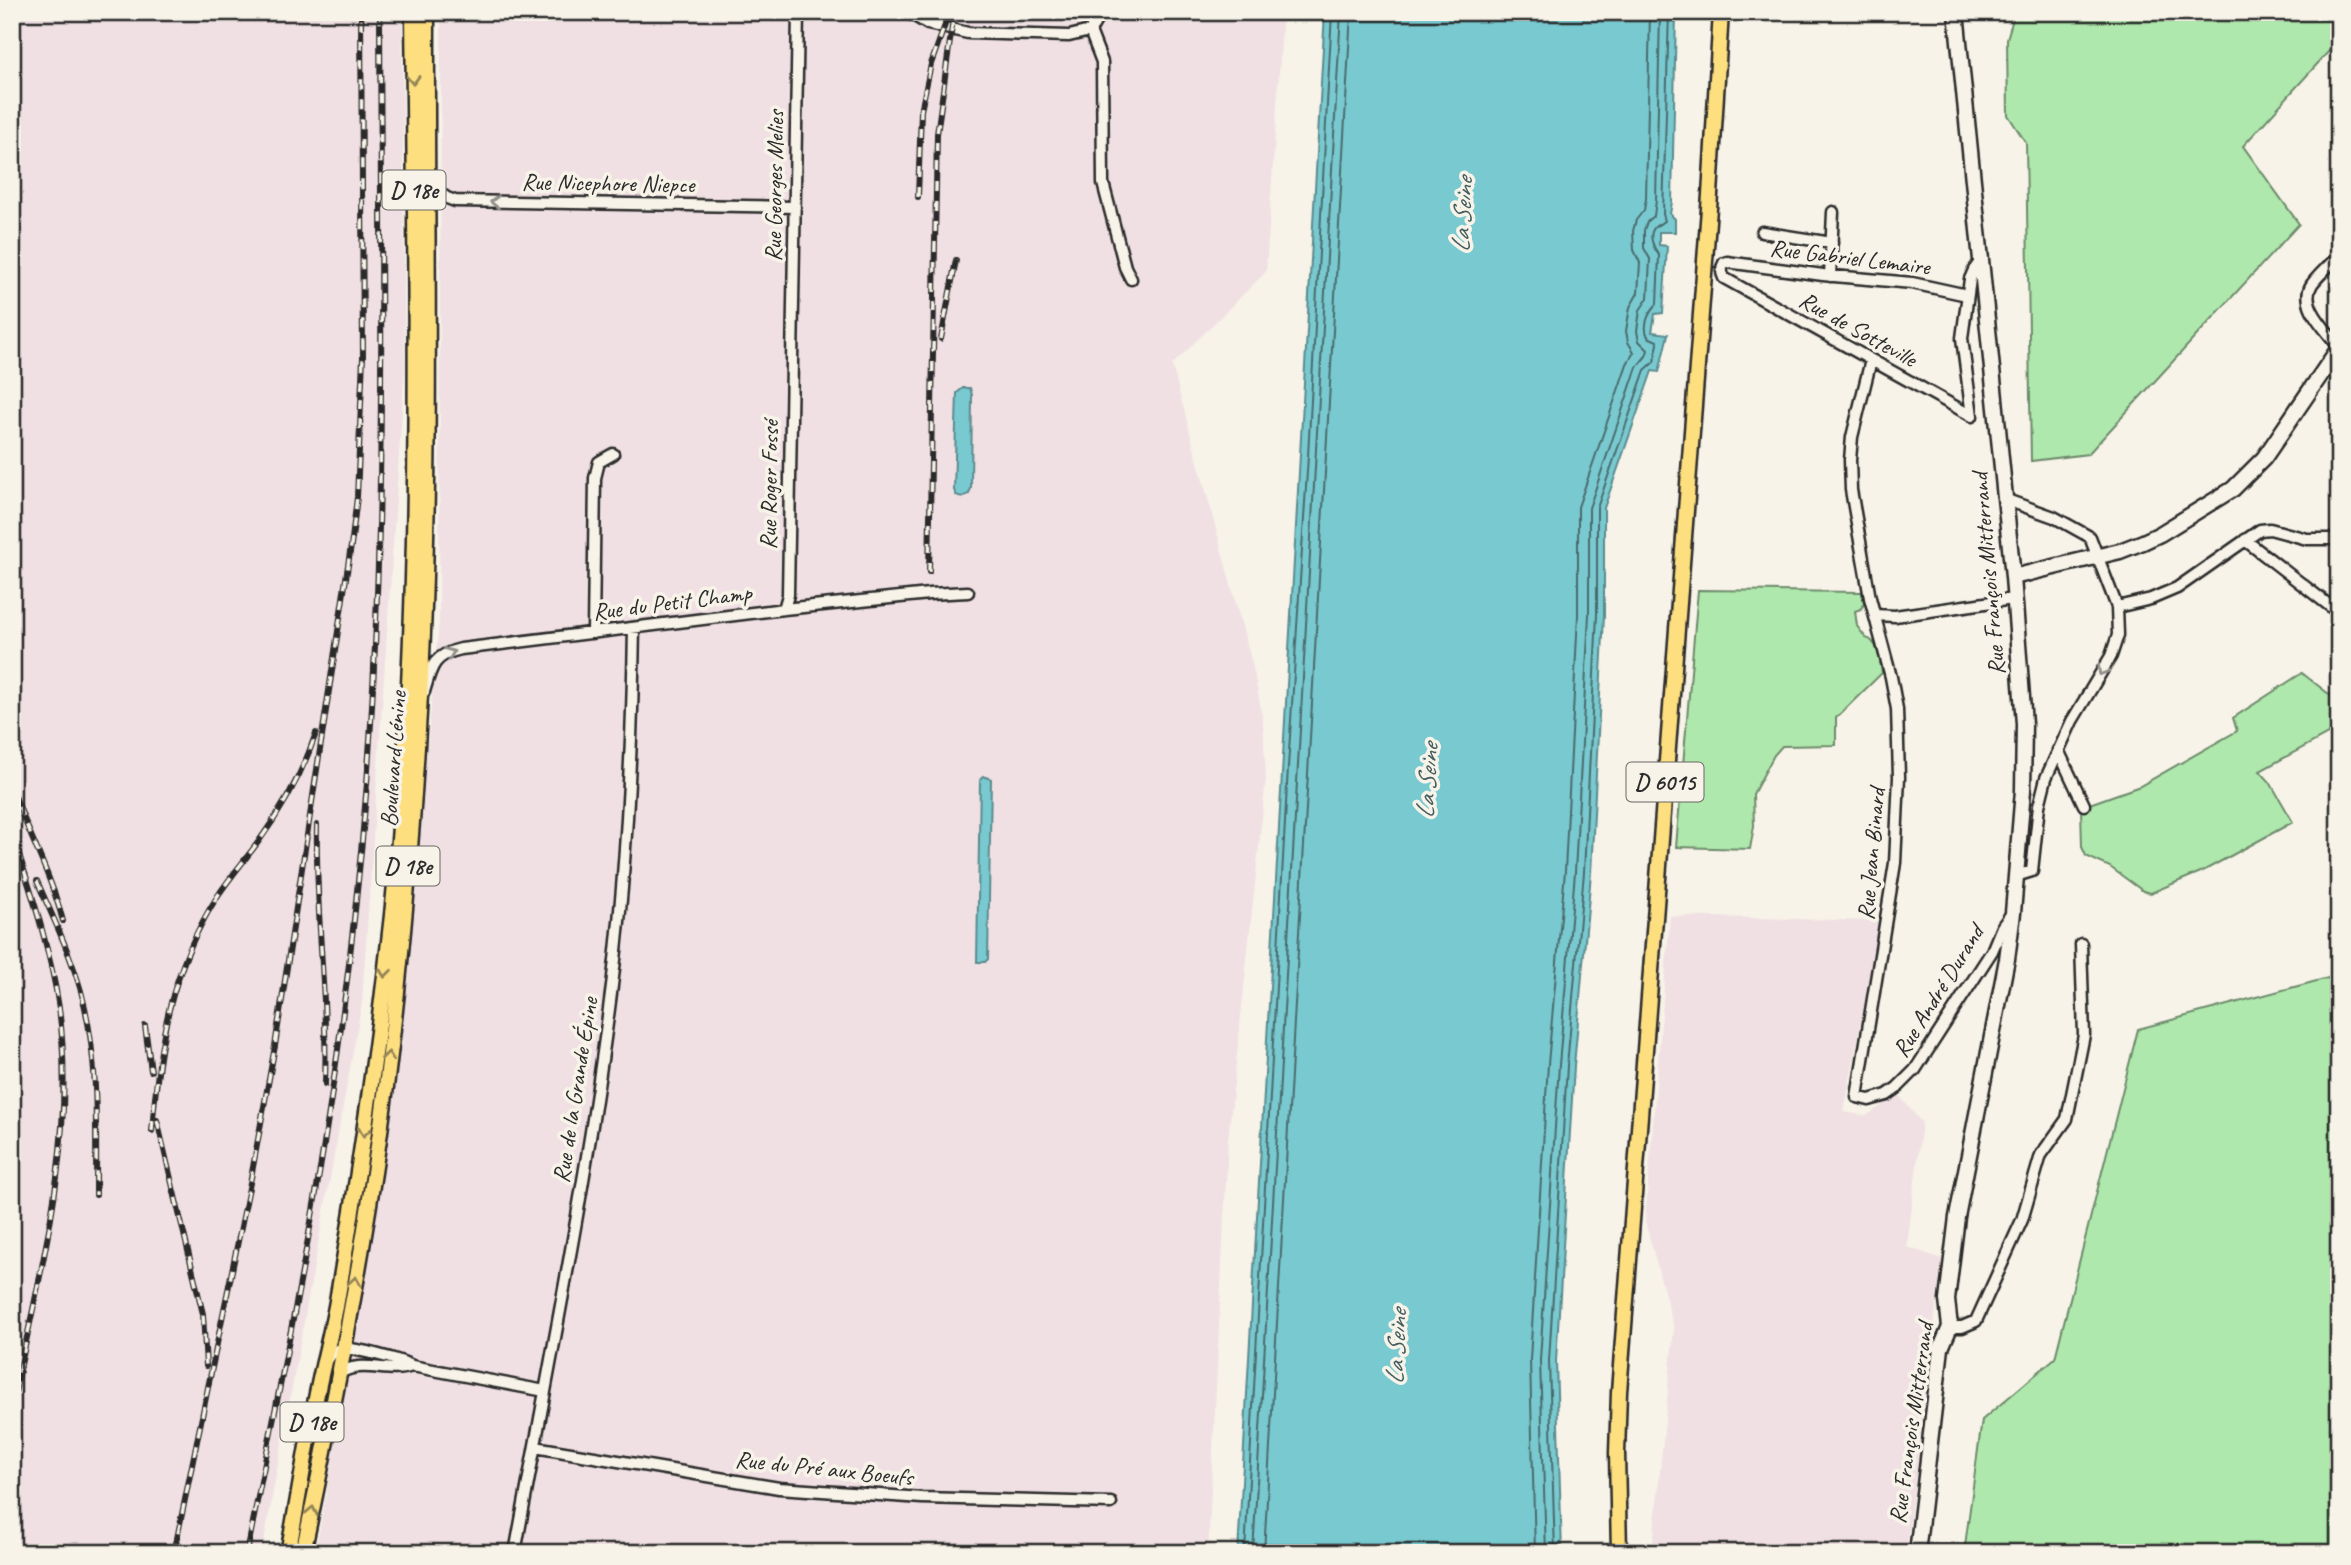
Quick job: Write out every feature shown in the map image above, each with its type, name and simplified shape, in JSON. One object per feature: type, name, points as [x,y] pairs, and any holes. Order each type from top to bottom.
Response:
[{"type":"main road","name":"Boulevard Lénine","points":[[288,1553],[331,1336],[361,1152],[397,861],[413,617],[413,12]]},
{"type":"main road","name":"D 18e","points":[[426,183],[427,12]]},
{"type":"main road","name":"D 6015","points":[[1619,1553],[1619,1392],[1711,182],[1721,12]]},
{"type":"main road","name":"Boulevard Lénine","points":[[303,1553],[342,1360],[379,1139],[413,810],[420,709],[426,500],[426,183]]},
{"type":"street","name":"Rue Georges Melies","points":[[792,361],[798,12]]},
{"type":"street","points":[[908,12],[928,24],[968,33],[1069,36],[1090,31],[1101,12]]},
{"type":"street","name":"Rue François Mitterrand","points":[[1917,1553],[1941,1348],[1950,1326],[1947,1307],[1957,1217],[2007,959],[2017,876],[2023,790],[2024,724],[2013,577],[1956,12]]},
{"type":"street","points":[[1090,31],[1102,62],[1103,183],[1125,267],[1131,279]]},
{"type":"street","name":"Rue Nicephore Niepce","points":[[426,183],[455,201],[795,207]]},
{"type":"street","points":[[1830,276],[1833,212]]},
{"type":"street","points":[[1762,232],[1832,243]]},
{"type":"street","points":[[2013,577],[2120,551],[2160,534],[2243,481],[2264,458],[2339,347],[2311,308],[2308,295],[2313,283],[2339,256]]},
{"type":"street","name":"Rue Gabriel Lemaire","points":[[1724,278],[1722,266],[1727,262],[1830,276],[1912,283],[1968,295]]},
{"type":"street","points":[[1968,295],[1974,270],[1980,262]]},
{"type":"street","name":"Rue de Sotteville","points":[[1724,278],[1972,416],[1962,338],[1968,295]]},
{"type":"street","name":"Rue Jean Binard","points":[[1857,1097],[1886,923],[1898,820],[1899,778],[1897,709],[1875,615],[1851,490],[1852,437],[1871,360]]},
{"type":"street","name":"Rue Roger Fossé","points":[[784,609],[788,595],[792,361]]},
{"type":"street","points":[[593,633],[596,469],[604,457],[612,454]]},
{"type":"street","points":[[2004,499],[2054,517],[2090,537],[2117,607],[2119,627],[2117,644],[2057,751],[2041,793],[2033,868],[2028,874],[2017,876]]},
{"type":"street","points":[[2117,607],[2151,599],[2177,588],[2260,530],[2270,529],[2307,539],[2339,539]]},
{"type":"street","points":[[2245,540],[2339,613]]},
{"type":"street","name":"Rue du Petit Champ","points":[[420,709],[430,671],[435,661],[448,652],[784,609],[934,593],[968,592]]},
{"type":"street","points":[[1875,615],[1895,616],[2013,599]]},
{"type":"street","name":"Rue de la Grande Épine","points":[[515,1553],[589,1140],[613,976],[627,813],[634,628]]},
{"type":"street","points":[[2057,751],[2084,805]]},
{"type":"street","name":"Rue André Durand","points":[[1857,1097],[1870,1100],[1886,1095],[1915,1070],[1992,951],[2002,926],[2013,912]]},
{"type":"street","points":[[1950,1326],[1962,1327],[1976,1321],[2022,1220],[2041,1156],[2067,1119],[2084,1035],[2081,944]]},
{"type":"street","name":"Boulevard Lénine","points":[[331,1336],[342,1360]]},
{"type":"street","points":[[342,1360],[401,1370],[412,1366]]},
{"type":"street","points":[[324,1364],[342,1360],[402,1361],[412,1366],[545,1391]]},
{"type":"street","name":"Rue du Pré aux Boeufs","points":[[535,1447],[779,1488],[922,1499],[1111,1503]]},
{"type":"shaded area","points":[[12,12],[402,12],[405,367],[362,1002],[262,1553],[12,1553]]},
{"type":"shaded area","points":[[441,12],[1283,12],[1266,272],[1172,365],[1253,667],[1263,721],[1266,779],[1228,1140],[1208,1553],[315,1553],[359,1318],[404,990],[439,623]]},
{"type":"shaded area","points":[[1670,916],[1880,921],[1844,1112],[1866,1116],[1898,1094],[1922,1123],[1907,1247],[1942,1259],[1906,1553],[1652,1553],[1674,1328],[1645,1221]]},
{"type":"green space","points":[[2015,12],[2339,12],[2339,40],[2243,146],[2299,224],[2088,454],[2031,461],[2026,143],[2008,115],[2007,39]]},
{"type":"green space","points":[[1698,590],[1862,592],[1864,604],[1861,609],[1855,611],[1857,626],[1878,652],[1882,673],[1836,718],[1836,745],[1782,746],[1774,755],[1753,794],[1754,826],[1750,849],[1676,847]]},
{"type":"green space","points":[[2302,673],[2339,702],[2339,728],[2260,771],[2270,782],[2293,822],[2203,871],[2151,893],[2143,891],[2110,867],[2086,856],[2082,847],[2081,807],[2140,786],[2237,731],[2233,718]]},
{"type":"green space","points":[[2339,975],[2339,1553],[1964,1553],[1982,1420],[2055,1358],[2138,1029]]},
{"type":"water","name":"La Seine","points":[[1325,12],[1676,12],[1670,214],[1675,219],[1675,232],[1659,232],[1659,245],[1667,246],[1663,313],[1655,314],[1652,332],[1668,334],[1659,372],[1652,371],[1604,508],[1604,615],[1591,873],[1574,1066],[1556,1361],[1562,1553],[1238,1553]]},
{"type":"water","points":[[963,388],[970,388],[972,395],[971,488],[969,494],[962,497],[956,495],[954,490],[957,393]]},
{"type":"water","points":[[983,776],[991,779],[988,959],[985,962],[977,962],[980,780]]},
{"type":"railway","points":[[174,1553],[251,1178],[275,1046],[352,539],[357,497],[363,357],[361,12]]},
{"type":"railway","points":[[247,1553],[300,1283],[324,1142],[346,988],[363,834],[373,687],[380,494],[380,12]]},
{"type":"railway","points":[[929,572],[937,134],[954,12]]},
{"type":"railway","points":[[918,197],[921,111],[931,64],[946,22]]},
{"type":"railway","points":[[941,339],[956,260]]},
{"type":"railway","points":[[152,1131],[163,1038],[177,981],[188,953],[217,897],[284,803],[299,776],[316,733]]},
{"type":"railway","points":[[12,788],[63,921]]},
{"type":"railway","points":[[317,825],[325,1084]]},
{"type":"railway","points":[[12,833],[51,964],[59,1008],[63,1059],[63,1109],[52,1209],[12,1407]]},
{"type":"railway","points":[[37,881],[72,963],[87,1016],[94,1067],[96,1195]]},
{"type":"railway","points":[[145,1026],[151,1071]]},
{"type":"railway","points":[[157,1120],[203,1314],[206,1366]]}]
